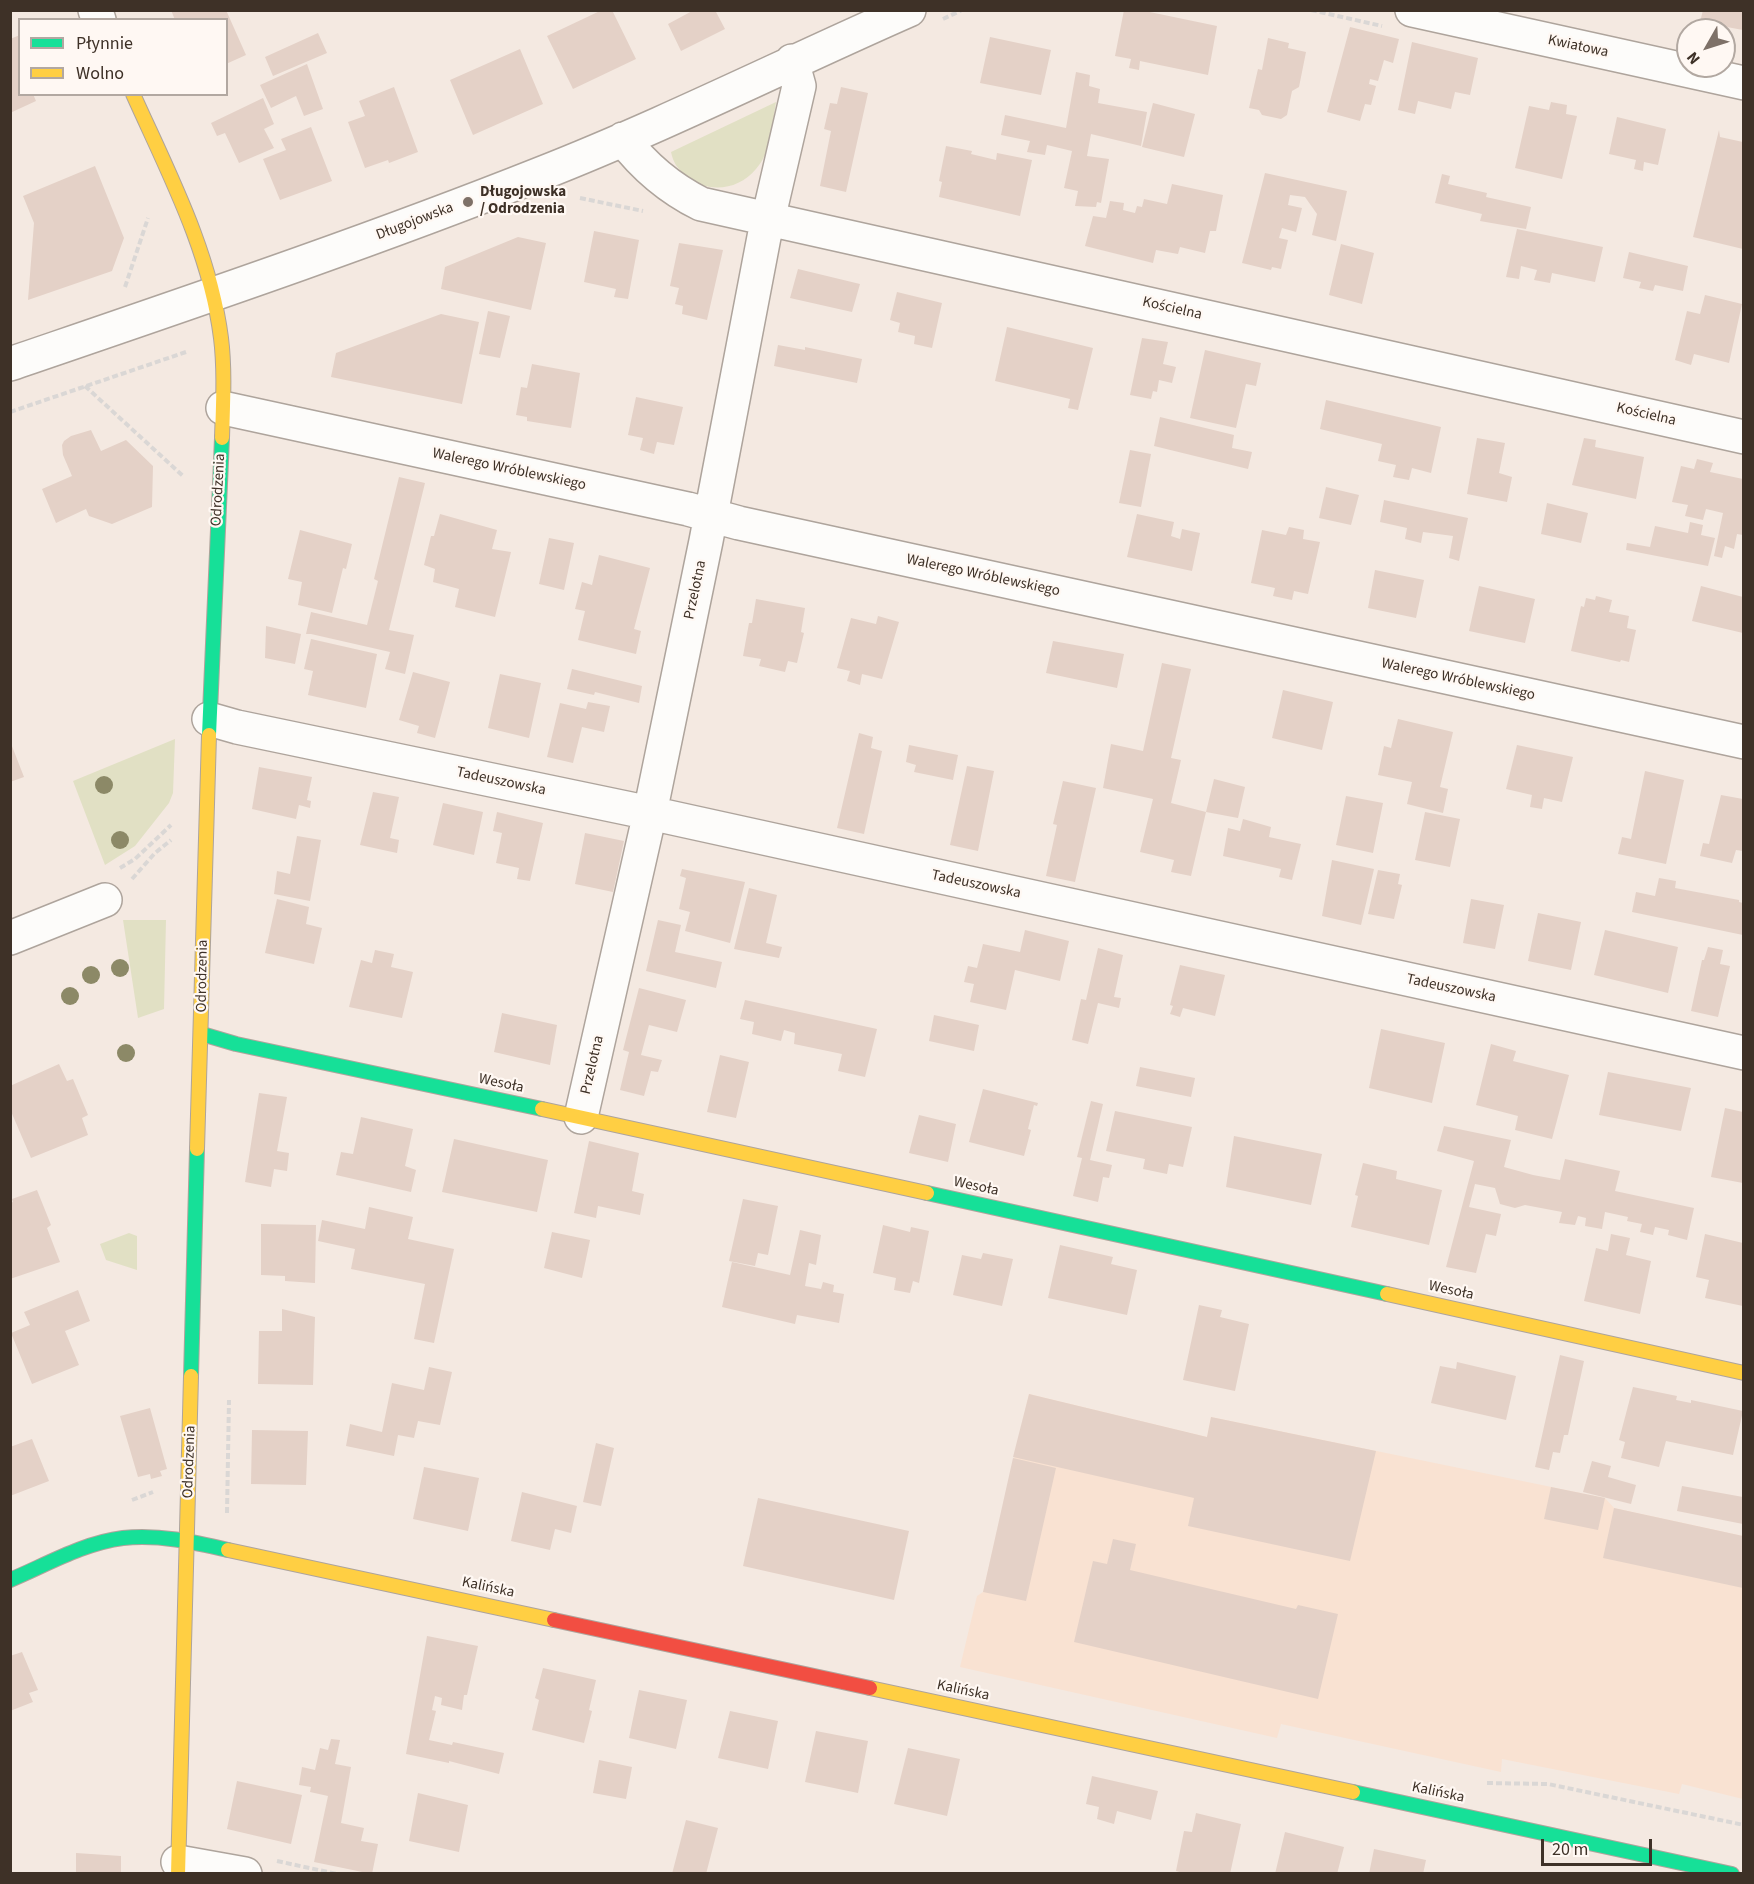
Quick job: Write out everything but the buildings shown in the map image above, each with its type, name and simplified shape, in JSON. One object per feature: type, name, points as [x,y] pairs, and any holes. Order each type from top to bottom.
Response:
[{"type":"street","name":"Długojowska","points":[[10,364],[305,263],[468,202],[623,139],[909,10]]},
{"type":"street","name":"Kwiatowa","points":[[1412,10],[1743,83]]},
{"type":"street","name":"Przelotna","points":[[581,1118],[650,813],[768,219],[799,86],[792,62]]},
{"type":"street","name":"Odrodzenia","points":[[134,96],[177,192],[199,248],[213,295],[221,339],[223,408],[209,719],[178,1868]]},
{"type":"street","name":"Kościelna","points":[[623,139],[652,172],[676,191],[701,204],[1743,437]]},
{"type":"street","name":"Walerego Wróblewskiego","points":[[223,408],[1743,742]]},
{"type":"street","name":"Tadeuszowska","points":[[209,719],[237,727],[650,813],[1743,1053]]},
{"type":"street","points":[[10,938],[110,885]]},
{"type":"street","name":"Wesoła","points":[[202,1034],[236,1044],[1743,1372]]},
{"type":"street","name":"Kalińska","points":[[10,1580],[96,1545],[120,1539],[143,1537],[188,1541],[1732,1874]]},
{"type":"street","points":[[178,1868],[245,1874]]},
{"type":"path","points":[[941,20],[962,10]]},
{"type":"path","points":[[570,196],[647,212]]},
{"type":"path","points":[[121,296],[148,213]]},
{"type":"path","points":[[10,412],[221,339]]},
{"type":"path","points":[[85,386],[184,477]]},
{"type":"path","points":[[110,885],[163,831],[177,822]]},
{"type":"path","points":[[110,885],[127,885],[155,853],[174,838],[183,835],[207,834]]},
{"type":"path","points":[[226,1549],[229,1395]]},
{"type":"shaded area","points":[[1029,1394],[1207,1437],[1211,1417],[1605,1498],[1614,1508],[1743,1536],[1743,1799],[1682,1784],[1679,1794],[1502,1759],[1501,1772],[1281,1724],[1277,1738],[960,1667],[977,1596],[983,1592]]},
{"type":"green space","points":[[776,102],[771,137],[765,154],[756,169],[740,182],[722,187],[702,185],[685,175],[676,165],[671,152]]},
{"type":"green space","points":[[175,739],[173,793],[169,803],[135,846],[105,865],[73,781]]},
{"type":"green space","points":[[123,920],[166,920],[164,1009],[138,1018]]},
{"type":"green space","points":[[129,1233],[137,1236],[137,1270],[106,1260],[100,1244]]},
{"type":"traffic: fast","points":[[209,735],[222,438]]},
{"type":"traffic: fast","points":[[202,1034],[236,1044],[542,1109]]},
{"type":"traffic: fast","points":[[191,1376],[197,1149]]},
{"type":"traffic: fast","points":[[927,1193],[1387,1294]]},
{"type":"traffic: fast","points":[[10,1580],[65,1555],[123,1538],[163,1538],[228,1550]]},
{"type":"traffic: fast","points":[[1353,1792],[1732,1874]]},
{"type":"traffic: slow","points":[[134,96],[186,213],[208,274],[221,338],[222,438]]},
{"type":"traffic: slow","points":[[197,1149],[209,735]]},
{"type":"traffic: slow","points":[[542,1109],[927,1193]]},
{"type":"traffic: slow","points":[[1387,1294],[1744,1373]]},
{"type":"traffic: slow","points":[[178,1874],[191,1376]]},
{"type":"traffic: slow","points":[[228,1550],[554,1620]]},
{"type":"traffic: slow","points":[[870,1688],[1353,1792]]},
{"type":"traffic: jam","points":[[554,1620],[870,1688]]},
{"type":"place","name":"Długojowska / Odrodzenia","points":[[468,202]]}]
